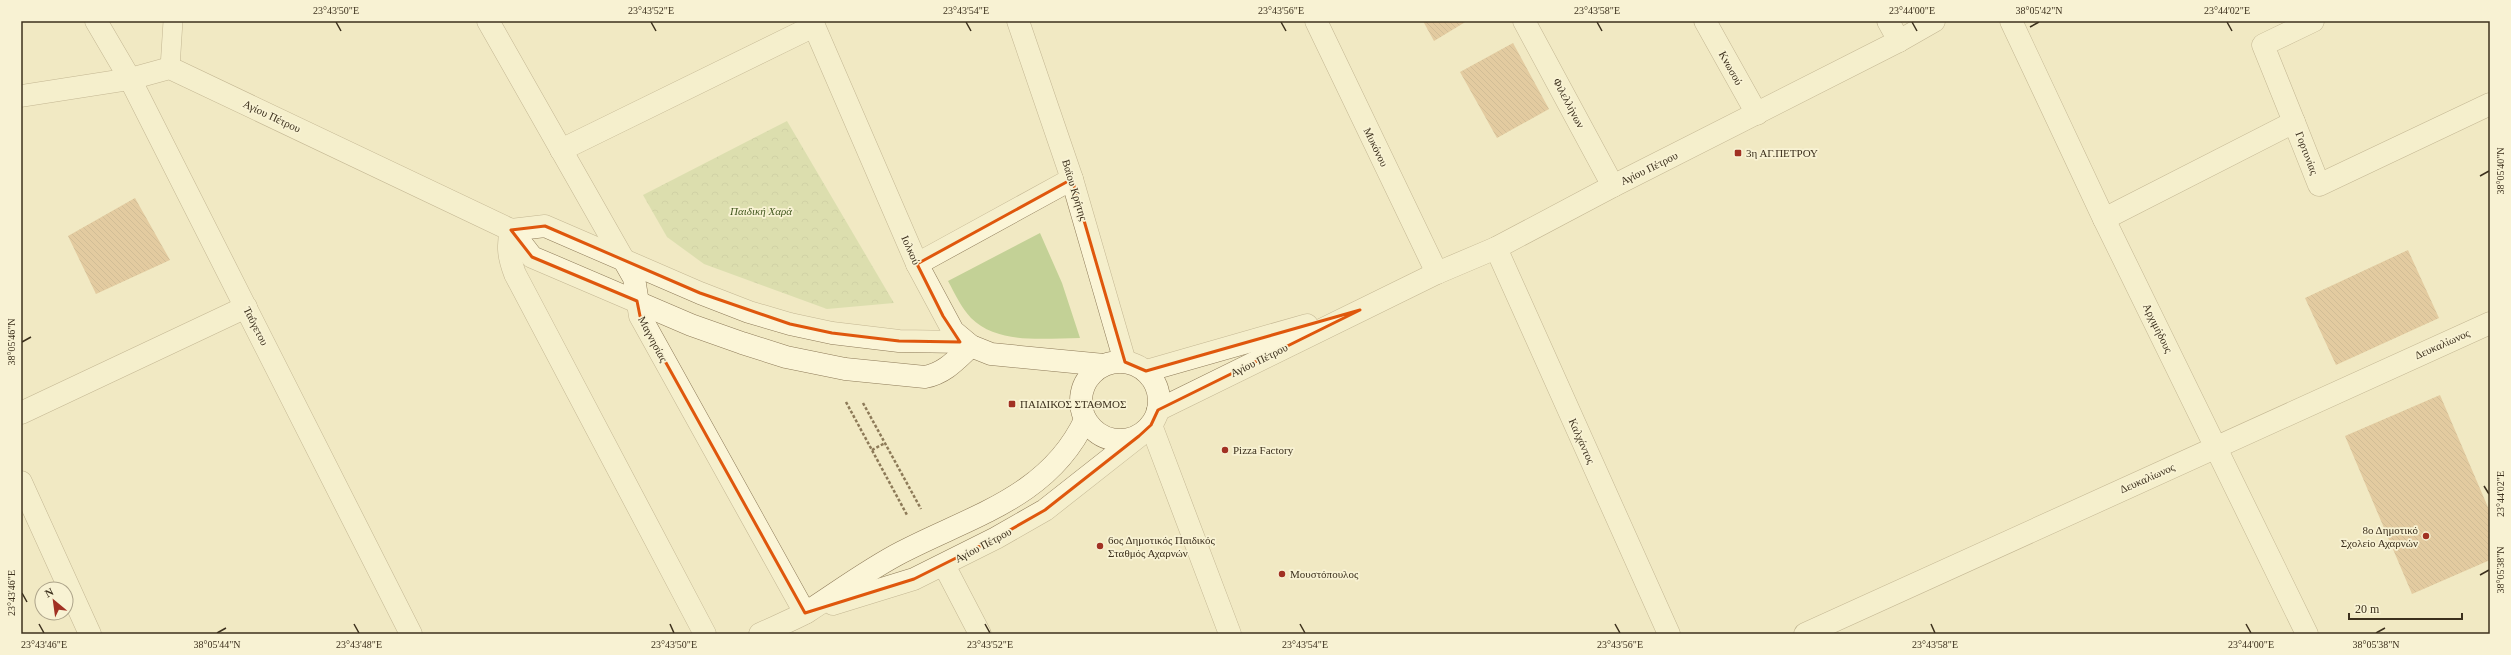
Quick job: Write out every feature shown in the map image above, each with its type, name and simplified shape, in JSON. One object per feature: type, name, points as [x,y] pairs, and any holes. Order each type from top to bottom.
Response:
[{"type":"street","name":"Ταΰγετου","points":[[96,21],[130,80],[412,634]]},
{"type":"street","name":"Μαγνησίας","points":[[488,21],[634,278],[636,301],[640,316],[805,613]]},
{"type":"street","name":"Βαϊου Κρήτης","points":[[1018,21],[1072,179],[1114,363]]},
{"type":"street","name":"Μυκόνου","points":[[1316,21],[1437,272]]},
{"type":"street","name":"Φιλελλήνων","points":[[1524,21],[1613,186]]},
{"type":"street","name":"Κνωσού","points":[[1706,21],[1757,114]]},
{"type":"street","points":[[1888,21],[1899,41]]},
{"type":"street","name":"Αγίου Πέτρου","points":[[805,613],[914,579],[944,565],[1045,510],[1150,424],[1360,310],[1437,272],[1496,248],[1613,186],[1899,41],[1934,21]]},
{"type":"street","name":"Αρχιμήδους","points":[[2011,21],[2104,219],[2307,634]]},
{"type":"street","points":[[2294,122],[2263,45],[2313,21]]},
{"type":"street","points":[[561,150],[813,23]]},
{"type":"street","name":"Ιολκού","points":[[813,23],[917,264],[943,316],[967,344],[991,354],[1114,363]]},
{"type":"street","points":[[21,96],[130,80],[170,68]]},
{"type":"street","name":"Αγίου Πέτρου","points":[[170,68],[511,230]]},
{"type":"street","name":"Γορτυνίας","points":[[2104,219],[2294,122],[2319,185],[2490,104]]},
{"type":"street","points":[[917,264],[1072,179]]},
{"type":"street","points":[[511,230],[545,226],[625,262],[742,309],[790,324],[832,333],[899,341],[967,344]]},
{"type":"street","points":[[511,230],[532,257],[636,301],[742,343],[836,368],[925,377],[937,374],[948,368],[967,344]]},
{"type":"street","points":[[511,230],[508,244],[509,258],[516,274],[705,634]]},
{"type":"street","name":"Καλχάντος","points":[[1496,248],[1669,634]]},
{"type":"street","points":[[21,413],[246,307]]},
{"type":"street","name":"Αγίου Πέτρου","points":[[1146,371],[1360,310]]},
{"type":"street","name":"Δευκαλίωνος","points":[[1805,634],[2490,323]]},
{"type":"street","points":[[1150,424],[1124,441],[1109,439],[1095,432],[1084,420],[1080,405],[1082,389],[1090,374],[1114,363],[1136,364],[1146,371],[1158,389],[1150,424],[1230,634]]},
{"type":"street","name":"Αγίου Πέτρου","points":[[760,634],[805,613],[901,552],[991,511],[1032,485],[1056,463],[1075,440],[1084,420]]},
{"type":"street","points":[[21,482],[90,634]]},
{"type":"street","points":[[944,565],[980,634]]},
{"type":"lane","points":[[170,68],[173,21]]},
{"type":"path","points":[[836,368],[885,443],[928,539]]},
{"type":"path","points":[[836,368],[872,450],[928,539]]},
{"type":"path","points":[[872,450],[885,443]]},
{"type":"highlighted area","points":[[1072,179],[1125,362],[1146,371],[1360,310],[1158,410],[1151,425],[1139,436],[1045,510],[996,538],[914,579],[805,613],[640,316],[637,301],[532,257],[511,230],[545,226],[700,293],[790,324],[832,333],[899,341],[960,342],[943,316],[917,264]]},
{"type":"green space","name":"Παιδική Χαρά","points":[[787,121],[894,303],[827,309],[704,264],[667,237],[643,195]]},
{"type":"green space","points":[[1040,233],[1062,283],[1080,338],[1037,339],[994,333],[982,327],[967,314],[948,281]]},
{"type":"building","points":[[1423,21],[1467,21],[1434,41]]},
{"type":"building","points":[[1513,43],[1549,109],[1497,138],[1460,72]]},
{"type":"building","points":[[135,198],[170,260],[96,294],[68,236]]},
{"type":"building","points":[[2408,250],[2439,318],[2336,365],[2305,298]]},
{"type":"building","points":[[2440,395],[2490,512],[2490,560],[2412,594],[2345,436]]},
{"type":"place","name":"3η ΑΓ.ΠΕΤΡΟΥ","points":[[1738,153]]},
{"type":"place","name":"ΠΑΙΔΙΚΟΣ ΣΤΑΘΜΟΣ","points":[[1012,404]]},
{"type":"place","name":"Pizza Factory","points":[[1225,450]]},
{"type":"place","name":"8ο Δημοτικό Σχολείο Αχαρνών","points":[[2426,536]]},
{"type":"place","name":"6ος Δημοτικός Παιδικός Σταθμός Αχαρνών","points":[[1100,546]]},
{"type":"place","name":"Μουστόπουλος","points":[[1282,574]]}]
